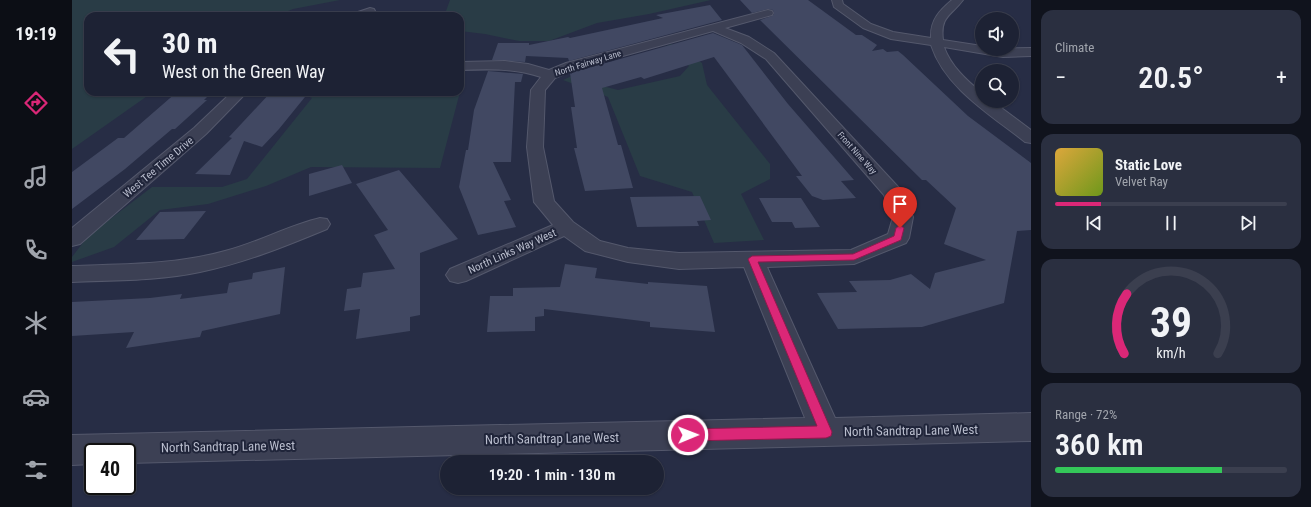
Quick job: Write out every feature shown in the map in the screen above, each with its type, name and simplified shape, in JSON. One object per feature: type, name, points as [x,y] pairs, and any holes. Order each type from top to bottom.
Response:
[{"type":"street","points":[[837,0],[838,5],[867,26],[891,35],[1003,53],[1031,52]]},
{"type":"street","points":[[958,0],[939,19],[936,43],[945,64],[968,89],[975,94]]},
{"type":"street","points":[[713,28],[768,13]]},
{"type":"street","name":"North Fairway Lane","points":[[464,66],[505,66],[528,68],[550,75],[571,66],[713,28]]},
{"type":"street","name":"Front Nine Way","points":[[713,28],[745,40],[770,56],[893,193],[903,217],[898,238],[854,257],[752,259]]},
{"type":"street","points":[[550,75],[538,90],[535,147],[544,202],[566,227],[593,246],[628,255],[679,261],[752,259],[826,432]]},
{"type":"street","name":"West Tee Time Drive","points":[[72,239],[200,131],[236,96]]},
{"type":"street","points":[[993,108],[1031,138]]},
{"type":"street","points":[[72,274],[155,271],[216,262],[262,248],[320,224]]},
{"type":"street","name":"North Links Way West","points":[[458,275],[566,227]]},
{"type":"street","name":"North Sandtrap Lane West","points":[[72,450],[1031,427]]},
{"type":"shaded area","points":[[72,0],[340,0],[293,9],[286,12],[84,12],[84,96],[147,96],[72,149]]},
{"type":"shaded area","points":[[450,0],[711,0],[649,14],[597,23],[549,41],[519,41],[464,31],[464,12],[445,12]]},
{"type":"shaded area","points":[[671,44],[702,63],[707,85],[770,164],[770,179],[741,194],[764,240],[714,243],[692,192],[640,176],[608,97],[563,80],[576,74],[595,84],[618,90],[680,76],[689,66],[662,48]]},
{"type":"shaded area","points":[[307,96],[459,96],[440,168],[311,167],[266,186],[208,204],[160,210],[114,247],[72,262],[72,257],[88,236],[152,187],[222,187],[247,179],[312,98]]},
{"type":"building","points":[[740,0],[808,0],[856,35],[862,35],[877,45],[872,51],[883,49],[887,52],[898,51],[968,116],[1031,163],[1031,230],[1017,231],[1004,303],[922,327],[838,329],[817,293],[857,292],[849,281],[890,280],[911,274],[930,289],[935,273],[986,260],[944,244],[956,208],[926,180],[922,180],[760,20],[772,16],[774,14],[773,10],[768,9],[752,13]]},
{"type":"building","points":[[710,5],[722,20],[569,61],[568,58],[526,56],[525,62],[492,60],[498,43],[529,43],[529,45],[568,37],[570,38],[663,18],[656,15]]},
{"type":"building","points":[[713,33],[742,45],[788,104],[854,180],[841,181],[856,198],[823,200],[812,196],[796,176],[802,176],[714,57],[644,79],[641,77],[602,88],[618,145],[621,145],[633,188],[585,191],[574,148],[577,148],[571,107],[575,107],[570,73]]},
{"type":"building","points":[[488,71],[523,74],[521,82],[515,82],[511,162],[493,162],[511,200],[504,201],[516,227],[478,235],[459,187],[466,150],[468,150],[474,110]]},
{"type":"building","points":[[172,96],[208,96],[204,100],[207,100],[175,129],[172,129],[125,169],[72,209],[72,172],[118,138],[124,138]]},
{"type":"building","points":[[267,96],[306,96],[262,147],[244,141],[230,175],[195,174],[232,138],[229,137]]},
{"type":"building","points":[[342,165],[352,183],[309,196],[309,174]]},
{"type":"building","points":[[399,170],[458,239],[420,253],[420,315],[410,317],[410,331],[356,339],[360,309],[344,311],[347,289],[361,287],[363,273],[395,269],[374,235],[388,230],[356,184]]},
{"type":"building","points":[[700,196],[711,220],[697,221],[699,226],[637,227],[630,197]]},
{"type":"building","points":[[759,198],[801,198],[820,227],[795,228],[792,222],[772,222]]},
{"type":"building","points":[[206,211],[184,239],[136,240],[160,212]]},
{"type":"building","points":[[565,264],[597,268],[595,278],[648,284],[648,282],[707,286],[715,332],[650,327],[650,322],[544,309],[544,316],[535,317],[535,331],[487,332],[490,296],[513,296],[513,288],[560,287]]},
{"type":"building","points":[[285,267],[280,314],[202,331],[200,337],[126,348],[134,332],[72,336],[72,302],[150,298],[182,294],[180,299],[227,293],[229,283],[252,279],[253,273]]},
{"type":"route","points":[[688,435],[826,432],[752,259],[854,257],[898,238],[900,228]]}]
